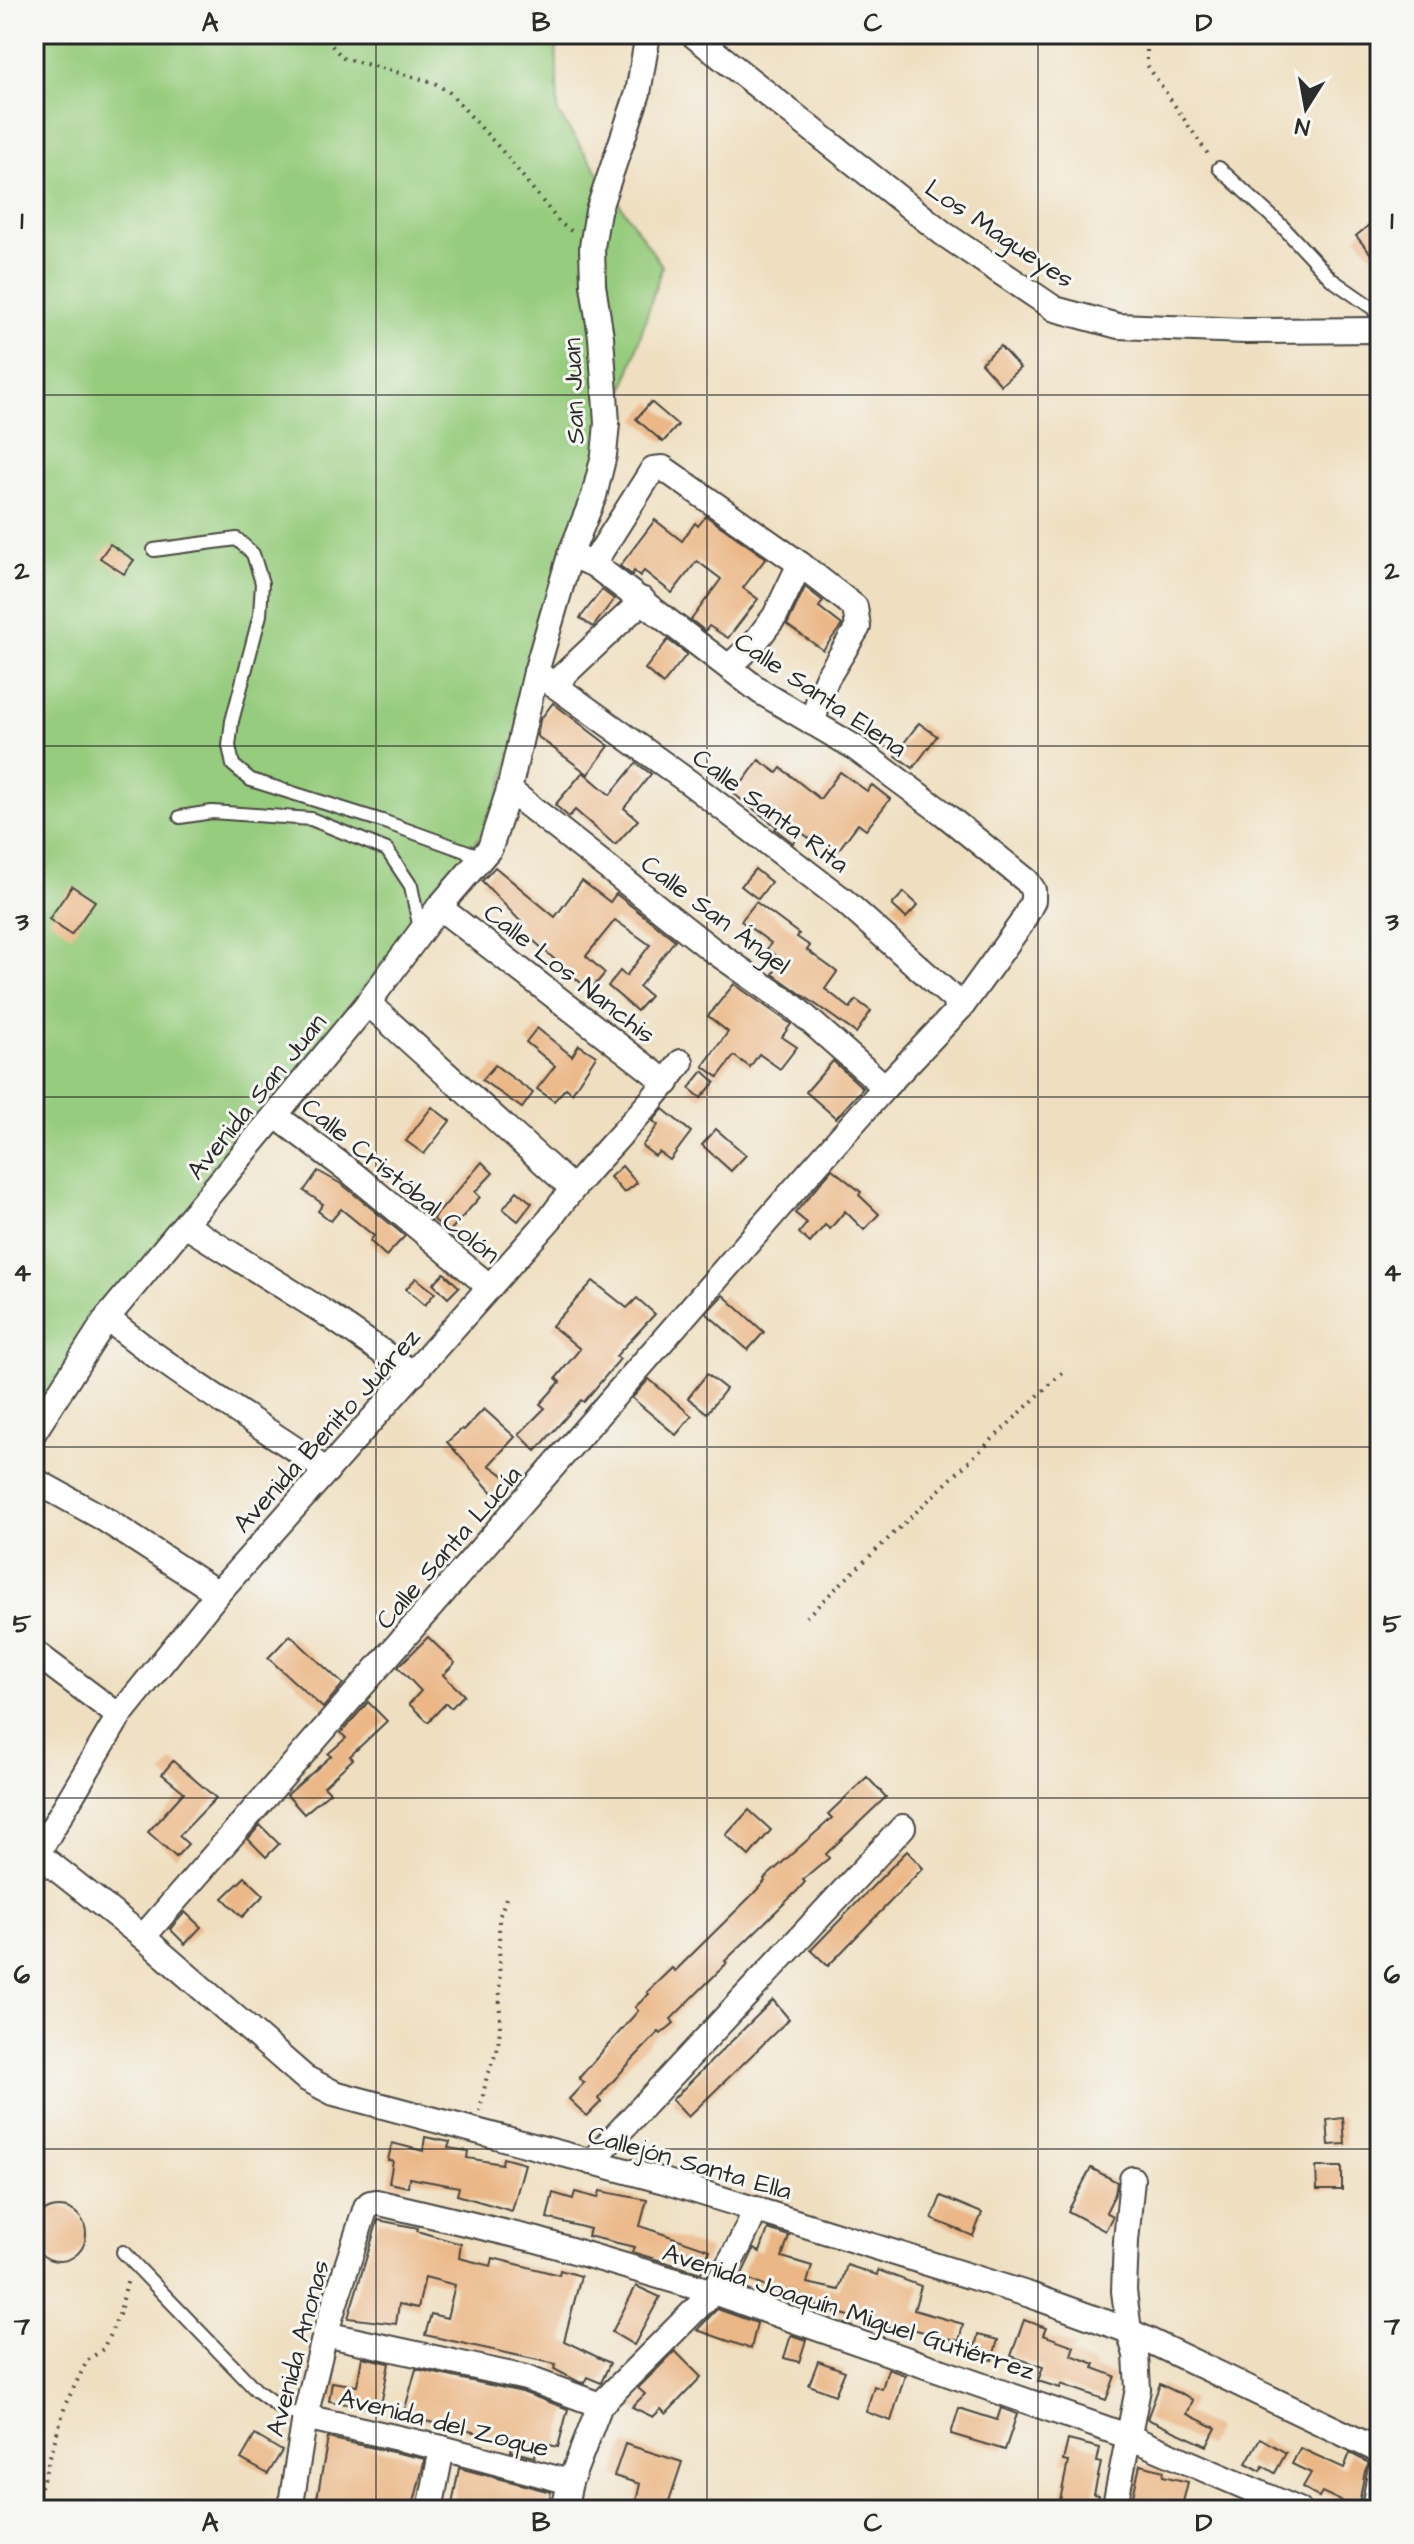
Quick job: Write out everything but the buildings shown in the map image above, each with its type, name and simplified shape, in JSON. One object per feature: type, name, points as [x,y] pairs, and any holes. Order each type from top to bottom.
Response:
[{"type":"street","name":"San Juan","points":[[509,790],[544,678],[570,555],[594,496],[604,455],[607,423],[592,247],[598,211],[638,93],[648,34]]},
{"type":"street","name":"Los Magueyes","points":[[692,34],[944,234],[1055,309],[1118,326],[1245,331],[1380,328]]},
{"type":"street","points":[[593,564],[653,469],[658,467],[800,564],[855,607],[858,616],[858,627],[820,694],[813,723]]},
{"type":"street","name":"Calle Santa Elena","points":[[570,555],[593,564],[761,692],[854,747],[943,813],[1027,881],[1033,890]]},
{"type":"street","points":[[729,667],[756,641],[775,616],[800,564]]},
{"type":"street","points":[[544,678],[643,600]]},
{"type":"street","name":"Calle Santa Rita","points":[[544,678],[690,783],[843,900],[962,1006]]},
{"type":"street","name":"Avenida San Juan","points":[[34,1432],[107,1318],[276,1116],[368,1003],[439,907],[490,848],[509,790]]},
{"type":"street","name":"Calle San Ángel","points":[[509,790],[711,949],[793,1006],[885,1087]]},
{"type":"street","name":"Calle Santa Lucía","points":[[143,1937],[793,1191],[962,1006],[1021,924],[1033,901],[1033,890]]},
{"type":"street","name":"Calle Los Nanchis","points":[[439,907],[667,1083]]},
{"type":"street","points":[[368,1003],[572,1188]]},
{"type":"street","name":"Avenida Benito Juárez","points":[[36,1852],[119,1716],[218,1593],[550,1219],[572,1188],[667,1083],[681,1062]]},
{"type":"street","name":"Calle Cristóbal Colón","points":[[276,1116],[352,1173],[490,1287]]},
{"type":"street","points":[[185,1225],[330,1316],[414,1374]]},
{"type":"street","points":[[107,1318],[158,1360],[327,1471]]},
{"type":"street","points":[[34,1480],[101,1517],[218,1593]]},
{"type":"street","points":[[34,1652],[119,1716]]},
{"type":"street","points":[[591,2162],[903,1827]]},
{"type":"street","name":"Callejón Santa Ella","points":[[36,1852],[143,1937],[305,2078],[334,2093],[756,2209],[1030,2295],[1129,2331],[1380,2451]]},
{"type":"street","points":[[1114,2510],[1138,2389],[1136,2355],[1129,2331],[1124,2291],[1132,2179]]},
{"type":"street","name":"Avenida Joaquín Miguel Gutiérrez","points":[[370,2203],[537,2240],[713,2292],[1127,2436],[1252,2500],[1299,2510]]},
{"type":"street","name":"Avenida Anonas","points":[[290,2510],[305,2417],[325,2334],[366,2207],[370,2203]]},
{"type":"street","points":[[564,2510],[570,2482],[600,2405],[713,2292],[756,2209]]},
{"type":"street","points":[[325,2334],[526,2378],[600,2405]]},
{"type":"street","name":"Avenida del Zoque","points":[[305,2417],[442,2448],[570,2482]]},
{"type":"street","points":[[430,2510],[442,2448]]},
{"type":"street","points":[[1374,2510],[1380,2473]]},
{"type":"lane","points":[[1219,168],[1282,226],[1331,279],[1374,309],[1380,328]]},
{"type":"lane","points":[[154,550],[237,539],[253,554],[262,583],[260,615],[232,721],[229,746],[233,765],[251,780],[382,821],[482,857]]},
{"type":"lane","points":[[180,817],[212,812],[311,819],[387,850],[411,886],[421,932]]},
{"type":"lane","points":[[128,2256],[256,2390],[283,2410],[305,2417]]},
{"type":"path","points":[[321,34],[343,58],[433,82],[450,93],[504,153],[560,223],[592,247]]},
{"type":"path","points":[[1147,34],[1147,65],[1219,168]]},
{"type":"path","points":[[806,1617],[1065,1370]]},
{"type":"path","points":[[476,2132],[500,2030],[499,1918],[507,1895]]},
{"type":"path","points":[[34,2510],[66,2403],[87,2361],[103,2349],[119,2315],[128,2256]]},
{"type":"green space","points":[[34,34],[556,34],[558,113],[662,266],[491,822],[34,1417]]}]
